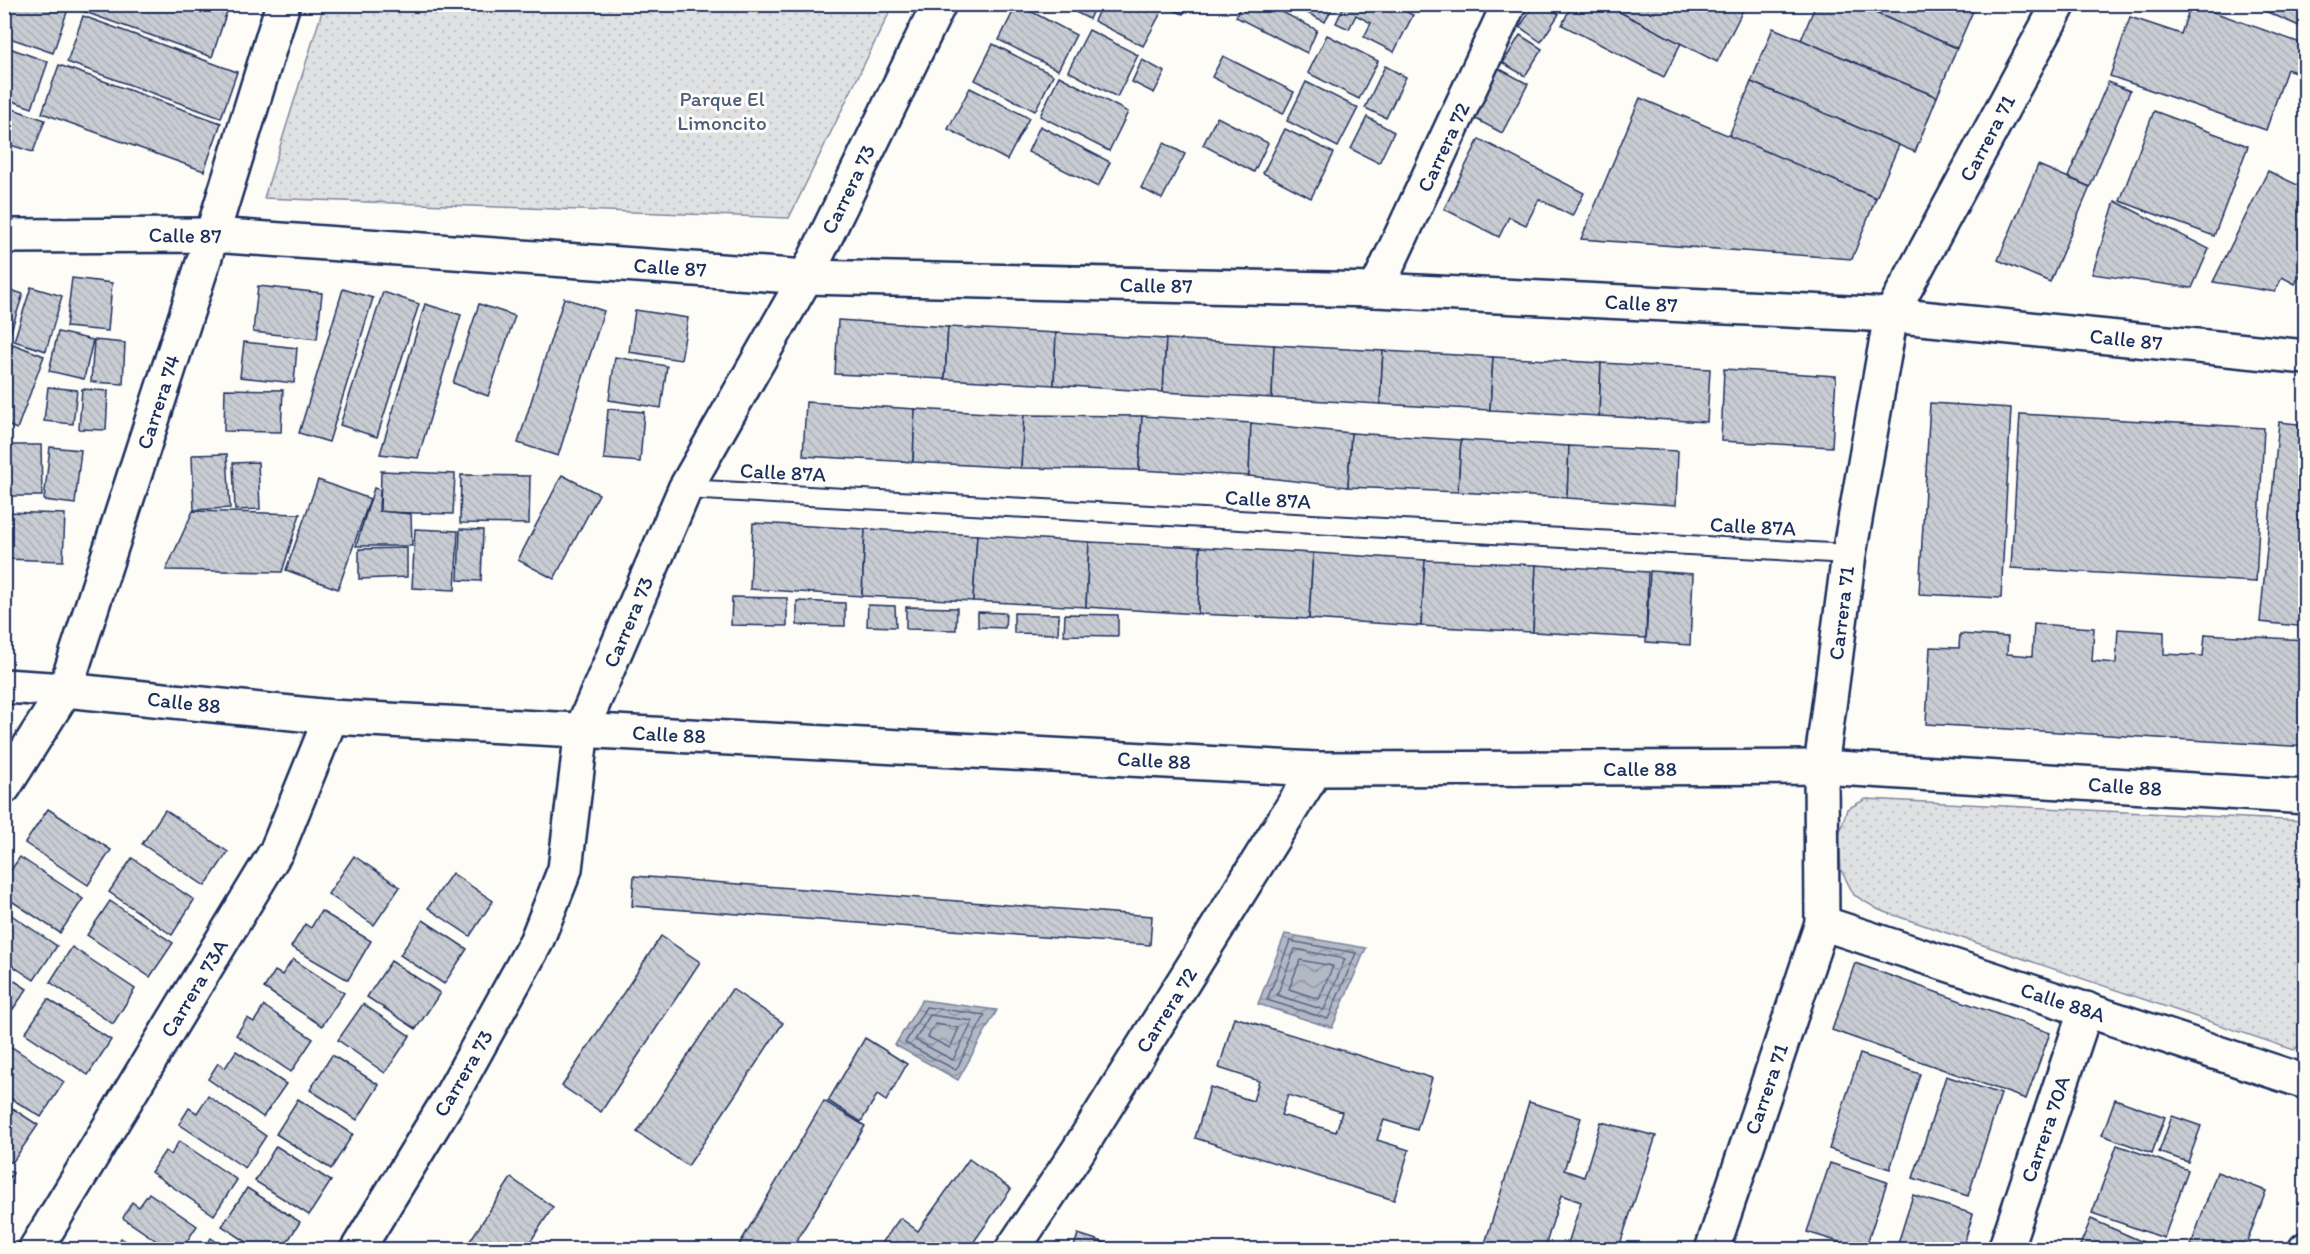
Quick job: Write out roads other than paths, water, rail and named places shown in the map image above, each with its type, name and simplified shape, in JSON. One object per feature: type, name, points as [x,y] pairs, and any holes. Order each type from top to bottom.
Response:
[{"type":"street","name":"Carrera 74","points":[[4,787],[65,690],[212,234],[283,4]]},
{"type":"street","name":"Carrera 73","points":[[357,1250],[451,1096],[536,942],[565,869],[582,729],[685,489],[806,277],[939,4]]},
{"type":"street","name":"Carrera 72","points":[[1376,290],[1509,4]]},
{"type":"street","name":"Carrera 71","points":[[1712,1250],[1821,922],[1821,767],[1849,554],[1891,315],[2058,4]]},
{"type":"street","name":"Calle 87","points":[[4,236],[212,234],[806,277],[1376,290],[1891,315],[2306,357]]},
{"type":"street","name":"Calle 88","points":[[4,686],[331,717],[1316,769],[1821,767],[2306,797]]},
{"type":"street","name":"Carrera 73A","points":[[35,1250],[277,850],[331,717]]},
{"type":"street","name":"Carrera 72","points":[[1012,1250],[1078,1151],[1316,769]]},
{"type":"street","name":"Calle 88A","points":[[1821,922],[2306,1082]]},
{"type":"street","name":"Carrera 70A","points":[[2005,1250],[2086,1010]]},
{"type":"lane","name":"Calle 87A","points":[[685,489],[1849,554]]},
{"type":"water","points":[[1285,934],[1366,948],[1332,1028],[1258,1004]]},
{"type":"water","points":[[922,1000],[997,1010],[958,1080],[895,1045]]},
{"type":"park label","name":"Parque El Limoncito","points":[[722,110]]}]
